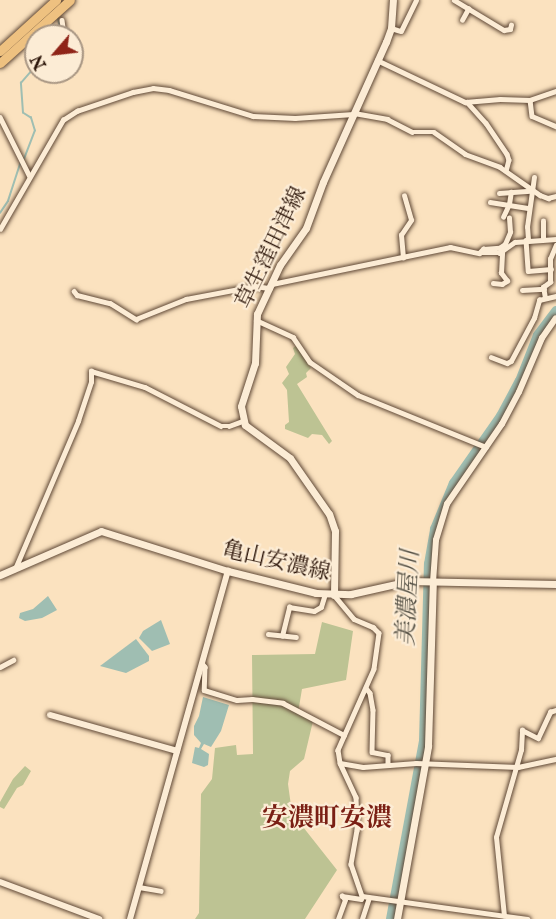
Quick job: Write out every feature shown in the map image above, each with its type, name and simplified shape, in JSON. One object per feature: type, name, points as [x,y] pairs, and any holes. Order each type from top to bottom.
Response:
[{"type":"highway","points":[[0,51],[56,0]]},
{"type":"highway","points":[[0,63],[70,0]]},
{"type":"main road","name":"草生窪田津線","points":[[243,421],[241,403],[256,360],[256,320],[283,262],[306,228],[391,28],[393,0]]},
{"type":"main road","points":[[243,421],[250,430],[292,461],[329,514],[335,531],[334,595]]},
{"type":"main road","name":"亀山安濃線","points":[[0,575],[101,531],[228,571],[325,594],[362,593],[403,582],[556,584]]},
{"type":"main road","points":[[397,919],[429,730],[429,582]]},
{"type":"street","points":[[391,28],[401,31],[416,0]]},
{"type":"street","points":[[453,0],[504,30],[510,29],[510,25]]},
{"type":"street","points":[[462,20],[468,9]]},
{"type":"street","points":[[62,20],[63,24]]},
{"type":"street","points":[[377,60],[455,99],[467,102],[530,100],[556,91]]},
{"type":"street","points":[[0,230],[29,175],[65,118],[77,111],[149,88],[169,90],[253,116],[296,118],[354,114],[387,119],[412,132],[434,132],[465,154],[506,171],[530,190],[544,197],[556,196]]},
{"type":"street","points":[[530,100],[532,116],[556,126]]},
{"type":"street","points":[[467,102],[486,123],[507,154],[509,160],[506,171]]},
{"type":"street","points":[[0,117],[29,175]]},
{"type":"street","points":[[534,177],[528,208],[528,271],[551,269]]},
{"type":"street","points":[[479,253],[483,249],[496,249],[505,244],[510,232],[506,217],[510,192],[516,180]]},
{"type":"street","points":[[499,193],[530,190]]},
{"type":"street","points":[[403,258],[401,235],[411,220],[404,196]]},
{"type":"street","points":[[490,202],[528,208]]},
{"type":"street","points":[[543,222],[543,238]]},
{"type":"street","points":[[74,291],[77,295],[110,303],[136,319],[186,299],[255,286],[271,286],[450,248],[479,253],[502,252],[515,242],[543,238],[556,239]]},
{"type":"street","points":[[522,290],[544,289],[550,282],[550,259],[556,245]]},
{"type":"street","points":[[493,283],[507,281],[501,273],[502,252]]},
{"type":"street","points":[[544,289],[545,298]]},
{"type":"street","points":[[491,357],[507,363],[511,361],[534,318],[539,300],[556,296]]},
{"type":"street","points":[[429,582],[436,540],[445,510],[482,445],[510,410],[542,338],[556,318]]},
{"type":"street","points":[[256,320],[293,337],[310,362],[352,392],[419,422],[482,445]]},
{"type":"street","points":[[15,569],[78,421],[91,382],[92,371],[145,387],[220,426],[243,421]]},
{"type":"street","points":[[130,919],[228,571]]},
{"type":"street","points":[[282,636],[290,607],[314,611],[321,607],[325,594]]},
{"type":"street","points":[[334,595],[354,619],[373,627],[379,633],[375,665],[338,750],[340,763],[356,796],[357,830],[351,864],[362,896]]},
{"type":"street","points":[[268,634],[296,637]]},
{"type":"street","points":[[0,667],[13,660]]},
{"type":"street","points":[[202,663],[205,667],[204,690],[237,700],[252,699],[283,703],[344,735]]},
{"type":"street","points":[[366,688],[370,693],[373,710],[372,752],[388,754],[388,765]]},
{"type":"street","points":[[504,916],[496,837],[521,750],[522,730],[538,738],[550,712],[556,710]]},
{"type":"street","points":[[50,715],[177,751]]},
{"type":"street","points":[[340,763],[363,766],[416,763],[515,766],[556,759]]},
{"type":"street","points":[[0,882],[99,919]]},
{"type":"street","points":[[139,887],[161,891]]},
{"type":"street","points":[[338,919],[345,900],[342,896],[361,899],[362,896],[527,919]]},
{"type":"street","points":[[362,919],[369,898]]},
{"type":"green space","points":[[297,345],[311,368],[306,373],[307,377],[297,384],[332,441],[329,444],[322,435],[312,434],[308,438],[285,429],[285,425],[289,422],[287,390],[282,383],[289,374],[286,367],[295,354],[293,348]]},
{"type":"green space","points":[[322,622],[353,631],[346,680],[302,689],[298,713],[313,721],[304,759],[290,771],[288,784],[292,813],[337,870],[305,919],[195,919],[199,913],[201,794],[212,779],[215,748],[236,745],[237,755],[253,754],[252,655],[315,654]]},
{"type":"green space","points":[[25,766],[31,771],[23,785],[17,788],[4,809],[0,807],[0,802],[13,779]]},
{"type":"shaded area","points":[[48,596],[57,610],[42,618],[25,621],[19,618],[20,613],[33,609]]},
{"type":"shaded area","points":[[161,620],[170,644],[152,651],[139,638],[143,631]]},
{"type":"shaded area","points":[[136,639],[149,656],[149,661],[126,673],[100,666]]},
{"type":"shaded area","points":[[203,697],[229,705],[221,731],[211,747],[204,744],[201,749],[209,754],[208,765],[204,767],[192,763],[195,747],[199,748],[201,743],[194,735],[194,726],[199,716]]},
{"type":"waterway","points":[[58,16],[60,24]]},
{"type":"waterway","points":[[24,80],[21,83],[23,113],[31,118],[35,131],[24,159]]},
{"type":"waterway","points":[[0,213],[8,201],[20,164]]},
{"type":"waterway","name":"美濃屋川","points":[[390,919],[423,741],[428,564],[434,529],[453,483],[500,416],[519,381],[537,335],[556,310]]},
{"type":"district","name":"安濃町安濃","points":[[327,819]]}]
